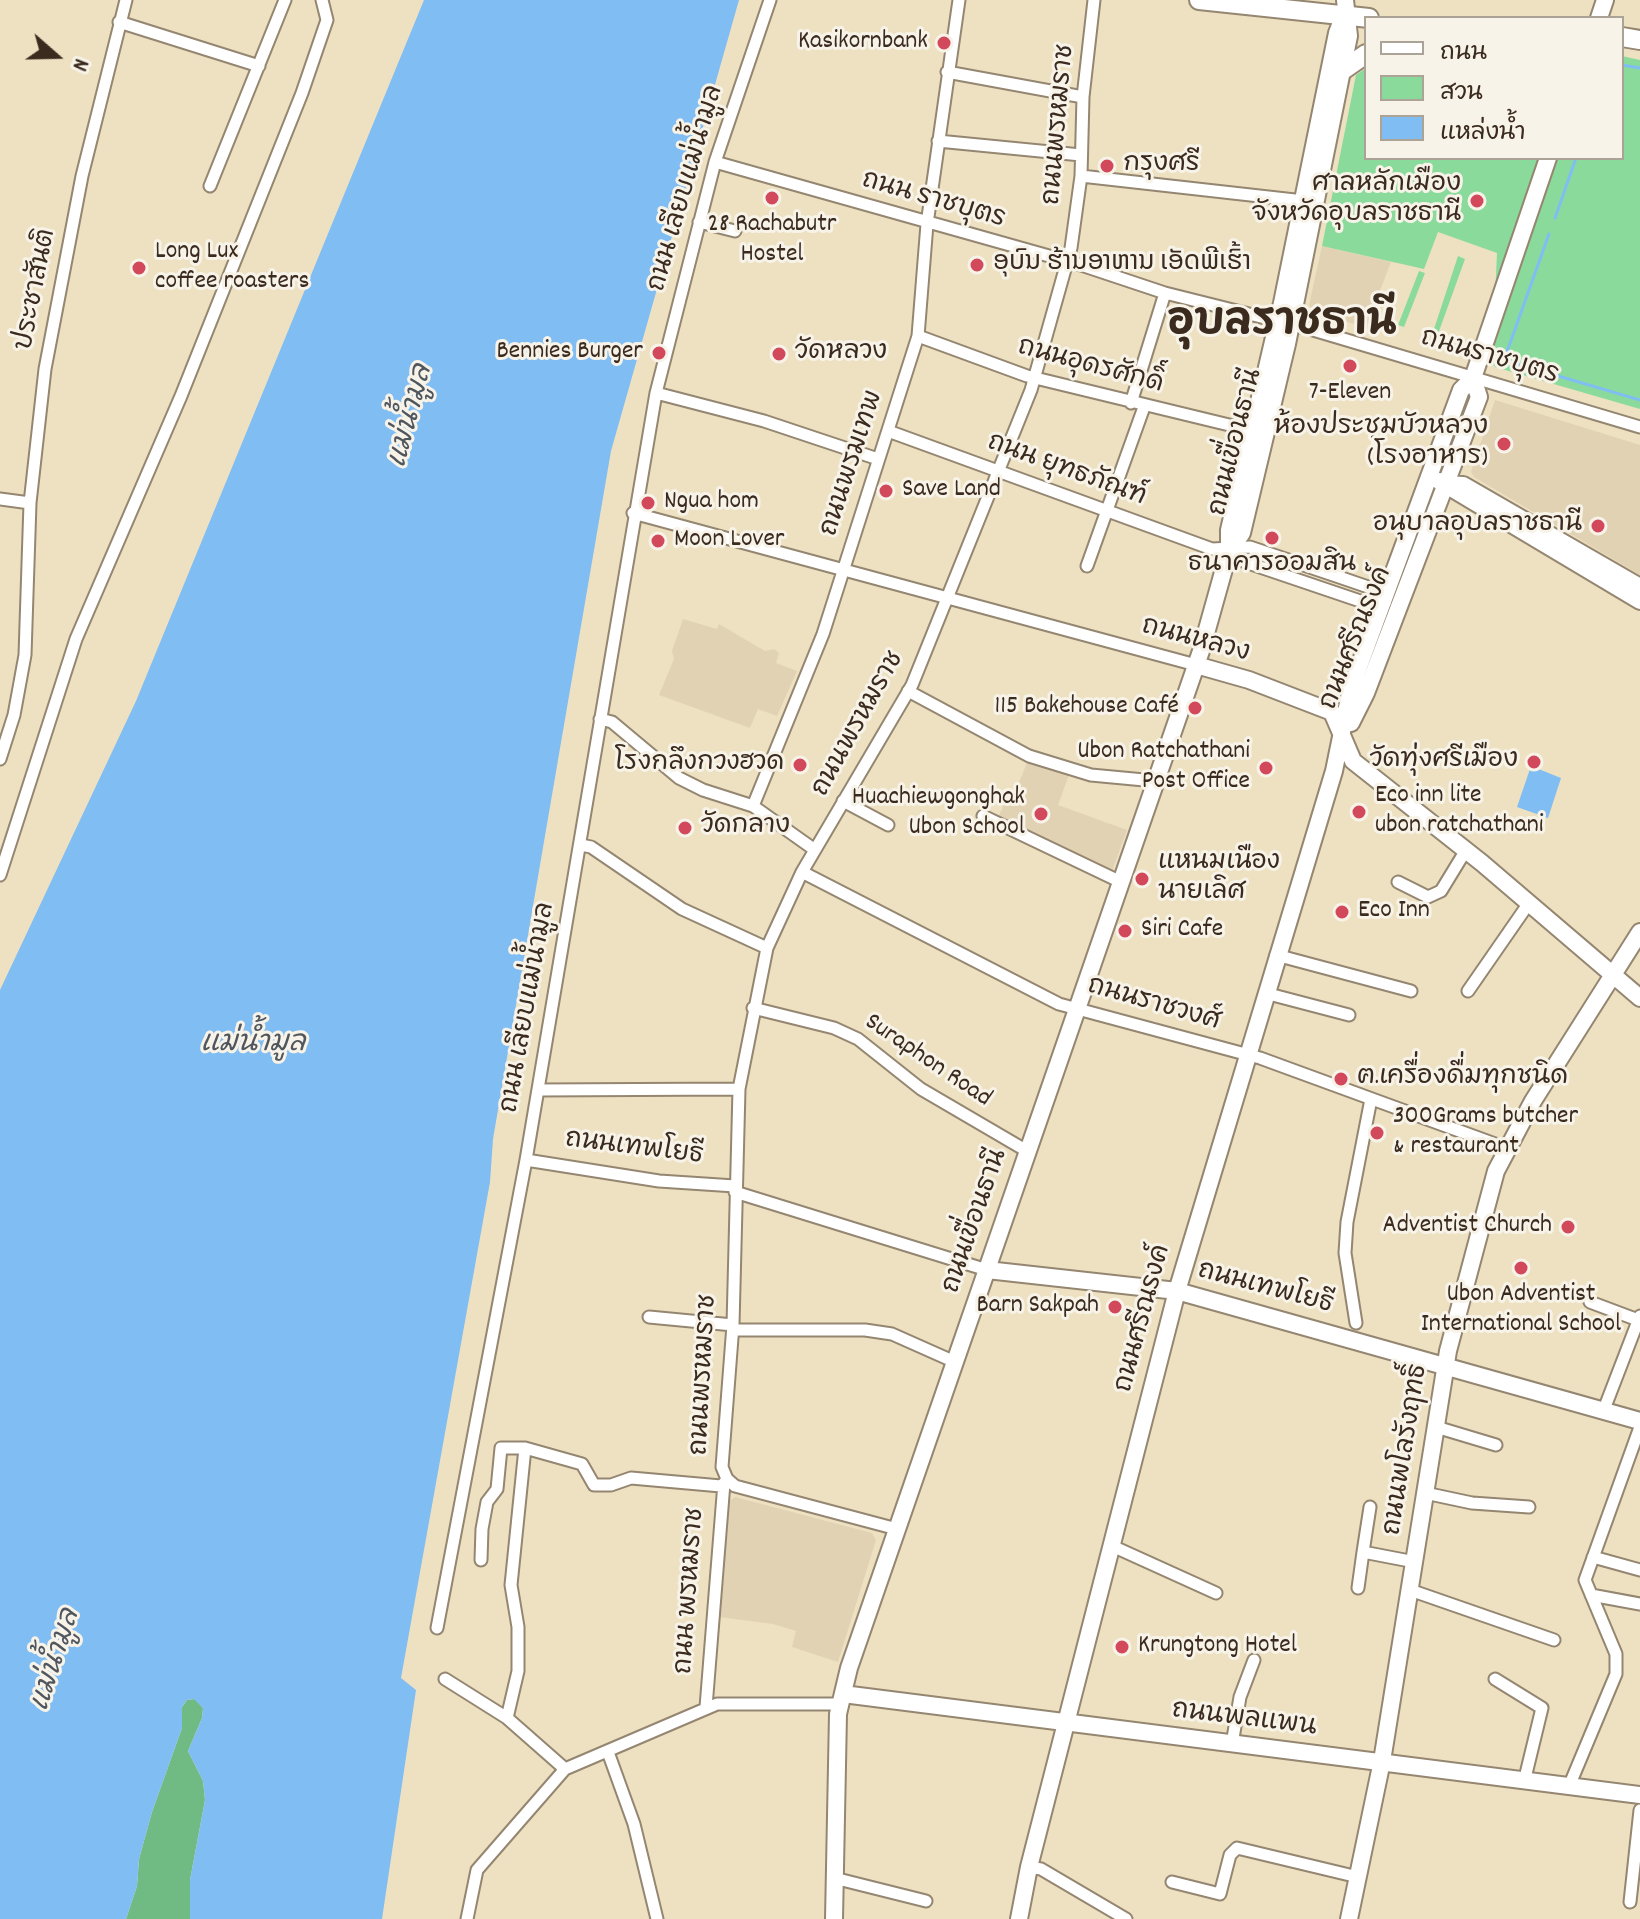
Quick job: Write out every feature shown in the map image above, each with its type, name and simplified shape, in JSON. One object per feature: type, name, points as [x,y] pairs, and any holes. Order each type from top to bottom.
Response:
[{"type":"main road","points":[[1199,0],[1344,8],[1364,16]]},
{"type":"main road","points":[[1343,70],[1364,55]]},
{"type":"street","name":"ประชาสันติ","points":[[0,759],[14,715],[25,655],[30,503],[36,436],[62,278],[126,0]]},
{"type":"street","points":[[0,875],[76,639],[181,396],[302,93],[327,20],[322,0]]},
{"type":"street","name":"ถนน เลียบแม่น้ำมูล","points":[[437,1628],[526,1160],[581,845],[633,513],[656,393],[715,162],[770,0]]},
{"type":"street","name":"ถนนพรมเทพ","points":[[753,806],[823,634],[918,336],[927,224],[959,0]]},
{"type":"street","name":"ถนนพรหมราช","points":[[724,1483],[722,1467],[733,1328],[739,1089],[767,948],[802,872],[908,691],[1035,378],[1066,262],[1081,176],[1083,97],[1094,0]]},
{"type":"street","points":[[210,186],[259,66],[281,1]]},
{"type":"street","name":"ถนนเขื่อนธานี","points":[[834,1919],[842,1699],[897,1529],[1196,665],[1229,551],[1242,533],[1260,432],[1310,202],[1343,70],[1349,36],[1344,8]]},
{"type":"street","name":"ถนนเขื่อนธานี","points":[[1310,202],[1336,38],[1344,8]]},
{"type":"street","points":[[119,22],[259,66]]},
{"type":"street","points":[[947,72],[1083,97]]},
{"type":"street","points":[[938,141],[1081,155]]},
{"type":"street","name":"ถนนศรีณรงค์","points":[[1019,1919],[1029,1867],[1110,1545],[1177,1291],[1276,955],[1343,739],[1366,693],[1429,477],[1461,390],[1473,378],[1547,160]]},
{"type":"street","name":"ถนน ราชบุตร","points":[[715,162],[1165,293],[1284,324]]},
{"type":"street","points":[[1081,176],[1310,202]]},
{"type":"street","points":[[699,222],[735,231]]},
{"type":"street","points":[[1131,403],[1165,293]]},
{"type":"street","name":"ถนนราชบุตร","points":[[1284,324],[1640,427]]},
{"type":"street","name":"ถนนอุดรศักดิ์","points":[[918,336],[1035,378],[1144,407],[1260,432]]},
{"type":"street","name":"ถนนศรีณรงค์","points":[[1390,604],[1445,484],[1479,397],[1473,378]]},
{"type":"street","points":[[656,393],[764,421],[878,459]]},
{"type":"street","points":[[1087,566],[1144,407]]},
{"type":"street","name":"ถนน ยุทธภัณฑ์","points":[[888,431],[1212,549],[1229,551],[1250,547],[1377,590],[1390,604]]},
{"type":"street","points":[[1429,477],[1628,584],[1640,601]]},
{"type":"street","points":[[0,499],[30,503]]},
{"type":"street","name":"ถนนหลวง","points":[[633,513],[1249,680],[1332,712],[1353,761],[1466,850],[1640,998]]},
{"type":"street","points":[[908,691],[1029,756],[1091,775],[1155,781]]},
{"type":"street","points":[[600,719],[612,722],[679,778],[703,790],[753,806],[815,850]]},
{"type":"street","points":[[843,801],[888,825]]},
{"type":"street","points":[[983,816],[1121,882]]},
{"type":"street","points":[[581,845],[591,847],[682,909],[767,948]]},
{"type":"street","points":[[1398,882],[1428,897],[1441,891],[1466,850]]},
{"type":"street","name":"ถนนราชวงศ์","points":[[802,872],[1059,1004],[1247,1055],[1506,1148]]},
{"type":"street","points":[[1468,991],[1529,903]]},
{"type":"street","name":"ถนนพโลรังฤทธิ์","points":[[1349,1919],[1382,1761],[1446,1367],[1471,1257],[1506,1148],[1640,932]]},
{"type":"street","points":[[1276,955],[1411,991]]},
{"type":"street","points":[[1265,993],[1349,1015]]},
{"type":"street","name":"Suraphon Road","points":[[753,1008],[834,1028],[858,1039],[921,1089],[1027,1151]]},
{"type":"street","points":[[538,1090],[739,1089]]},
{"type":"street","points":[[1356,1323],[1345,1253],[1371,1099]]},
{"type":"street","name":"ถนนเทพโยธี","points":[[526,1160],[659,1181],[735,1189],[987,1270],[1177,1291],[1640,1424]]},
{"type":"street","points":[[1590,1302],[1639,1318],[1603,1412]]},
{"type":"street","points":[[649,1317],[733,1328],[865,1330],[892,1334],[955,1362]]},
{"type":"street","points":[[1570,1784],[1616,1674],[1616,1654],[1585,1580],[1640,1424]]},
{"type":"street","points":[[1436,1427],[1496,1445]]},
{"type":"street","points":[[481,1560],[482,1529],[487,1502],[497,1489],[501,1448],[525,1448],[582,1464],[594,1485],[611,1485],[631,1478],[724,1483],[897,1529]]},
{"type":"street","points":[[507,1718],[518,1671],[518,1627],[511,1585],[525,1448]]},
{"type":"street","name":"ถนน พรหมราช","points":[[706,1707],[724,1483]]},
{"type":"street","points":[[1425,1493],[1472,1503],[1529,1507]]},
{"type":"street","points":[[1358,1588],[1370,1507]]},
{"type":"street","points":[[1110,1545],[1216,1593]]},
{"type":"street","points":[[1363,1552],[1415,1562]]},
{"type":"street","points":[[1593,1557],[1640,1570]]},
{"type":"street","points":[[1410,1590],[1554,1640]]},
{"type":"street","points":[[1591,1595],[1640,1604]]},
{"type":"street","points":[[1232,1744],[1240,1697],[1254,1660]]},
{"type":"street","points":[[445,1679],[507,1718],[565,1769]]},
{"type":"street","points":[[1495,1679],[1542,1708],[1525,1778]]},
{"type":"street","points":[[467,1919],[477,1870],[565,1769],[706,1707],[842,1699]]},
{"type":"street","name":"ถนนพลแพน","points":[[842,1699],[1066,1722],[1640,1795]]},
{"type":"street","points":[[608,1752],[634,1824],[657,1919]]},
{"type":"street","points":[[1630,1902],[1640,1810]]},
{"type":"street","points":[[1172,1882],[1220,1894],[1230,1855],[1237,1848],[1358,1877]]},
{"type":"street","points":[[1029,1867],[1041,1869],[1126,1919]]},
{"type":"street","points":[[834,1878],[926,1901]]},
{"type":"shaded area","points":[[1322,246],[1391,262],[1366,327],[1314,313],[1309,305]]},
{"type":"shaded area","name":"อนุบาลอุบลราชธานี","points":[[1495,400],[1640,445],[1640,575],[1474,477],[1471,472]]},
{"type":"shaded area","points":[[683,619],[717,629],[719,624],[765,651],[774,649],[779,653],[776,663],[797,671],[777,716],[758,709],[750,728],[659,695],[674,659],[672,651]]},
{"type":"shaded area","name":"Huachiewgonghak Ubon School","points":[[1029,758],[1069,775],[1058,805],[1127,830],[1111,874],[997,820],[1010,791],[1015,792]]},
{"type":"shaded area","points":[[735,1497],[872,1533],[876,1540],[838,1662],[792,1647],[796,1631],[773,1624],[719,1617],[728,1502]]},
{"type":"green space","points":[[1624,56],[1640,60],[1640,409],[1495,367],[1492,363],[1497,253],[1438,232],[1424,269],[1322,246],[1356,75],[1364,69],[1364,160],[1624,160]]},
{"type":"green space","points":[[1458,256],[1465,259],[1438,334],[1432,335]]},
{"type":"green space","points":[[1419,271],[1425,273],[1404,327],[1398,325]]},
{"type":"green space","points":[[195,1699],[203,1708],[202,1718],[188,1751],[203,1781],[205,1800],[190,1880],[190,1919],[126,1919],[137,1886],[139,1859],[152,1812],[182,1728],[182,1707],[187,1700]]},
{"type":"water","name":"แม่น้ำมูล","points":[[424,0],[739,0],[611,451],[493,1139],[490,1182],[401,1678],[416,1690],[382,1919],[190,1919],[190,1880],[205,1800],[203,1781],[188,1751],[202,1718],[203,1708],[194,1699],[187,1700],[182,1707],[182,1728],[152,1812],[139,1859],[137,1886],[126,1919],[0,1919],[0,990],[136,701]]},
{"type":"water","points":[[1531,766],[1561,778],[1548,818],[1517,807]]},
{"type":"waterway","points":[[1624,65],[1640,68]]},
{"type":"waterway","points":[[1555,218],[1575,160]]},
{"type":"waterway","points":[[1549,234],[1504,360],[1640,400]]},
{"type":"place","name":"Kasikornbank","points":[[944,43]]},
{"type":"place","name":"กรุงศรี","points":[[1107,166]]},
{"type":"place","name":"28 Rachabutr Hostel","points":[[772,198]]},
{"type":"place","name":"ศาลหลักเมือง จังหวัดอุบลราชธานี","points":[[1477,201]]},
{"type":"place","name":"ອຸບົນ ຮ້ານອາຫານ ເອັດພີເຮົ້າ","points":[[977,265]]},
{"type":"place","name":"Long Lux coffee roasters","points":[[139,268]]},
{"type":"place","name":"Bennies Burger","points":[[659,353]]},
{"type":"place","name":"วัดหลวง","points":[[779,354]]},
{"type":"place","name":"7-Eleven","points":[[1350,366]]},
{"type":"place","name":"ห้องประชุมบัวหลวง (โรงอาหาร)","points":[[1504,444]]},
{"type":"place","name":"Save Land","points":[[886,491]]},
{"type":"place","name":"Ngua hom","points":[[648,503]]},
{"type":"place","name":"อนุบาลอุบลราชธานี","points":[[1598,526]]},
{"type":"place","name":"ธนาคารออมสิน","points":[[1272,538]]},
{"type":"place","name":"Moon Lover","points":[[658,541]]},
{"type":"place","name":"115 Bakehouse Café","points":[[1195,708]]},
{"type":"place","name":"วัดทุ่งศรีเมือง","points":[[1534,762]]},
{"type":"place","name":"โรงกลึงกวงฮวด","points":[[800,765]]},
{"type":"place","name":"Ubon Ratchathani Post Office","points":[[1266,768]]},
{"type":"place","name":"Eco inn lite ubon ratchathani","points":[[1359,812]]},
{"type":"place","name":"Huachiewgonghak Ubon School","points":[[1041,814]]},
{"type":"place","name":"วัดกลาง","points":[[685,828]]},
{"type":"place","name":"แหนมเนือง นายเลิศ","points":[[1142,879]]},
{"type":"place","name":"Eco Inn","points":[[1342,912]]},
{"type":"place","name":"Siri Cafe","points":[[1125,931]]},
{"type":"place","name":"ฅ.เครื่องดื่มทุกชนิด","points":[[1341,1079]]},
{"type":"place","name":"300Grams butcher & restaurant","points":[[1377,1133]]},
{"type":"place","name":"Adventist Church","points":[[1568,1227]]},
{"type":"place","name":"Ubon Adventist International School","points":[[1521,1268]]},
{"type":"place","name":"Barn Sakpah","points":[[1115,1307]]},
{"type":"place","name":"Krungtong Hotel","points":[[1122,1647]]},
{"type":"district","name":"อุบลราชธานี","points":[[1282,327]]}]
